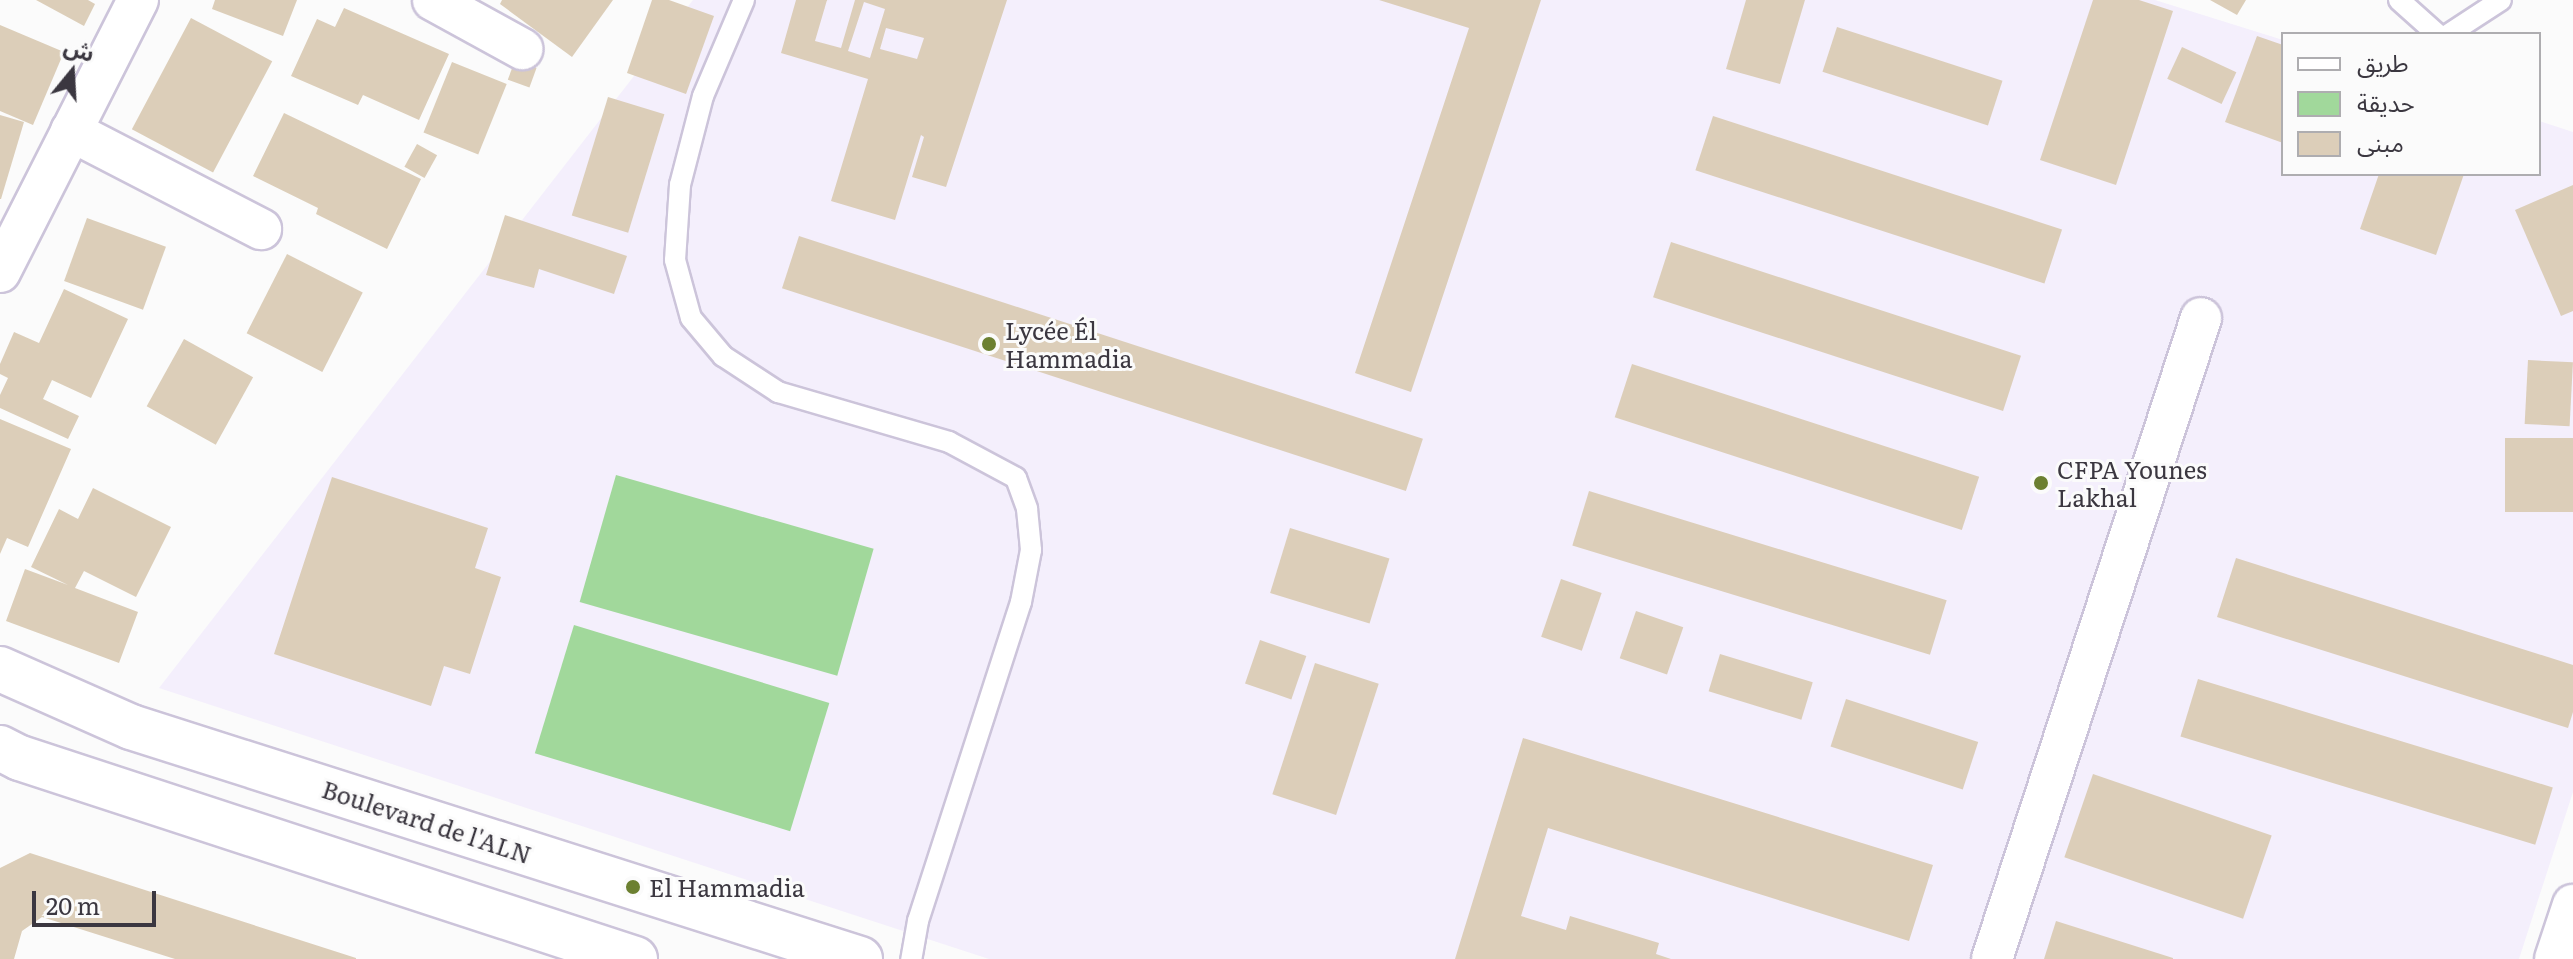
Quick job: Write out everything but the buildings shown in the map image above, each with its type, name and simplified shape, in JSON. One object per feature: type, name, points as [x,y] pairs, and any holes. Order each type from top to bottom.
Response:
[{"type":"main road","name":"Boulevard de l'ALN","points":[[0,669],[131,727],[860,959]]},
{"type":"main road","points":[[0,748],[35,763],[635,959]]},
{"type":"street","points":[[0,272],[11,224],[71,131],[138,0]]},
{"type":"street","points":[[433,0],[522,49]]},
{"type":"street","points":[[71,131],[261,229]]},
{"type":"street","points":[[1992,959],[2201,318]]},
{"type":"street","points":[[2555,959],[2573,905]]},
{"type":"lane","points":[[744,0],[703,96],[680,185],[675,260],[691,318],[723,356],[778,392],[949,442],[1016,478],[1027,509],[1031,550],[1021,602],[918,921],[911,959]]},
{"type":"lane","points":[[2399,0],[2435,32]]},
{"type":"lane","points":[[2452,32],[2501,0]]},
{"type":"shaded area","points":[[693,0],[2155,0],[2281,39],[2281,176],[2541,176],[2541,122],[2573,132],[2573,792],[2519,959],[989,959],[159,688]]},
{"type":"green space","points":[[616,475],[874,549],[837,676],[580,602]]},
{"type":"green space","points":[[574,625],[829,703],[790,831],[535,753]]},
{"type":"place","name":"Lycée Él Hammadia","points":[[989,344]]},
{"type":"place","name":"CFPA Younes Lakhal","points":[[2041,483]]},
{"type":"place","name":"El Hammadia","points":[[633,887]]}]
